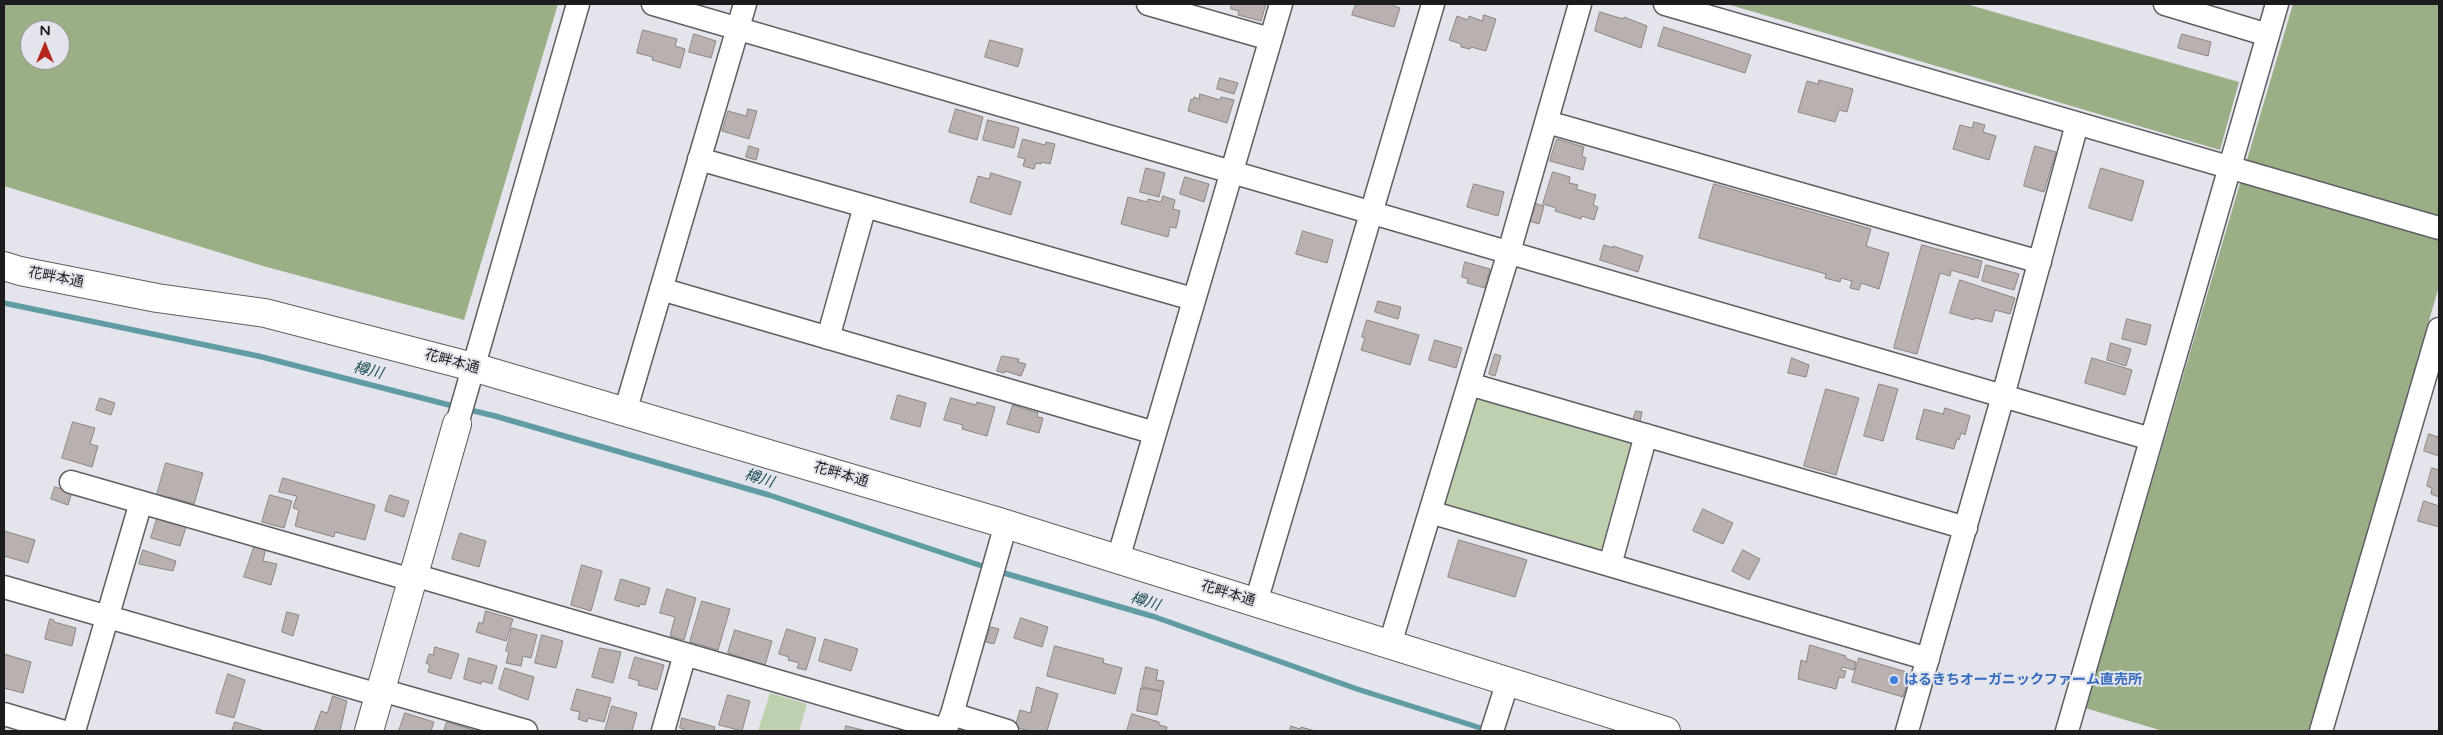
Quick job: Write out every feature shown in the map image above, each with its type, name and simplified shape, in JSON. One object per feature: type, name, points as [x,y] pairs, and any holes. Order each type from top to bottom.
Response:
[{"type":"street","points":[[369,731],[578,4]]},
{"type":"street","points":[[653,4],[2151,439]]},
{"type":"street","points":[[625,412],[745,4]]},
{"type":"street","points":[[1148,4],[1270,39]]},
{"type":"street","points":[[1118,559],[1280,4]]},
{"type":"street","points":[[1256,602],[1433,4]]},
{"type":"street","points":[[1390,644],[1509,252],[1580,4]]},
{"type":"street","points":[[1665,4],[2439,228]]},
{"type":"street","points":[[2165,4],[2268,35]]},
{"type":"street","points":[[2067,731],[2277,4]]},
{"type":"street","points":[[1546,122],[2040,262]]},
{"type":"street","points":[[1907,731],[2003,396],[2077,124]]},
{"type":"street","points":[[699,159],[1193,299]]},
{"type":"street","points":[[828,338],[865,206]]},
{"type":"street","name":"花畔本通","points":[[4,266],[20,271],[157,298],[265,313],[473,367],[1006,524],[1390,644],[1504,693],[1666,731]]},
{"type":"street","points":[[661,289],[1155,432]]},
{"type":"street","points":[[2321,731],[2439,329]]},
{"type":"street","points":[[1469,384],[1966,528]]},
{"type":"street","points":[[1610,565],[1646,435]]},
{"type":"street","points":[[71,482],[685,654],[947,725],[1007,731]]},
{"type":"street","points":[[74,731],[141,502]]},
{"type":"street","points":[[1430,512],[1928,659]]},
{"type":"street","points":[[947,725],[1006,524]]},
{"type":"street","points":[[4,587],[108,618],[526,731]]},
{"type":"street","points":[[663,731],[685,654]]},
{"type":"street","points":[[1492,731],[1504,693]]},
{"type":"street","points":[[4,714],[61,731]]},
{"type":"green space","points":[[4,4],[558,4],[464,320],[263,266],[4,186]]},
{"type":"green space","points":[[1727,4],[1966,4],[2239,82],[2220,150]]},
{"type":"green space","points":[[2293,4],[2439,4],[2439,286],[2311,731],[2163,731],[2085,708]]},
{"type":"green space","points":[[1483,397],[1636,443],[1608,550],[1600,554],[1447,510],[1443,500],[1473,401]]},
{"type":"green space","points":[[770,693],[807,704],[799,731],[758,731]]},
{"type":"building","points":[[1232,4],[1266,4],[1261,21],[1238,15],[1239,11],[1231,9]]},
{"type":"building","points":[[1356,4],[1394,4],[1394,6],[1400,8],[1394,27],[1352,15]]},
{"type":"building","points":[[1600,12],[1623,19],[1624,17],[1647,26],[1641,48],[1595,31]]},
{"type":"building","points":[[1484,15],[1496,19],[1486,51],[1471,47],[1470,49],[1461,47],[1461,44],[1449,40],[1457,16],[1468,20],[1469,16],[1482,21]]},
{"type":"building","points":[[1664,27],[1751,55],[1745,73],[1658,46]]},
{"type":"building","points":[[643,30],[677,39],[675,46],[685,49],[680,68],[652,60],[653,57],[637,53]]},
{"type":"building","points":[[694,34],[716,41],[711,58],[689,52]]},
{"type":"building","points":[[2182,34],[2211,42],[2208,56],[2178,48]]},
{"type":"building","points":[[990,40],[1023,49],[1018,67],[985,57]]},
{"type":"building","points":[[1220,78],[1238,83],[1234,94],[1217,89]]},
{"type":"building","points":[[1819,80],[1853,89],[1847,112],[1839,110],[1835,122],[1798,112],[1807,81],[1818,84]]},
{"type":"building","points":[[1200,94],[1220,100],[1221,97],[1234,100],[1227,123],[1188,111],[1191,99],[1193,100],[1194,97],[1199,99]]},
{"type":"building","points":[[748,109],[757,111],[749,139],[722,131],[728,111],[746,116]]},
{"type":"building","points":[[956,109],[983,117],[977,140],[949,132]]},
{"type":"building","points":[[988,120],[1019,128],[1014,148],[983,140]]},
{"type":"building","points":[[1974,122],[1985,125],[1983,132],[1996,136],[1989,160],[1953,149],[1960,125],[1972,128]]},
{"type":"building","points":[[1023,139],[1045,145],[1046,142],[1055,144],[1050,164],[1036,163],[1034,169],[1023,166],[1025,159],[1018,157]]},
{"type":"building","points":[[1557,139],[1584,147],[1582,156],[1586,158],[1583,170],[1550,161]]},
{"type":"building","points":[[749,146],[759,149],[756,160],[746,157]]},
{"type":"building","points":[[2035,146],[2056,152],[2044,192],[2024,186]]},
{"type":"building","points":[[1146,168],[1165,173],[1159,197],[1140,192]]},
{"type":"building","points":[[2101,168],[2144,181],[2132,221],[2089,208]]},
{"type":"building","points":[[1553,172],[1570,177],[1569,183],[1578,185],[1576,189],[1596,195],[1593,205],[1598,207],[1594,220],[1582,216],[1581,219],[1555,211],[1556,208],[1543,204]]},
{"type":"building","points":[[991,173],[1021,182],[1011,215],[970,202],[978,176],[989,179]]},
{"type":"building","points":[[1185,177],[1209,184],[1204,202],[1180,194]]},
{"type":"building","points":[[1474,184],[1504,192],[1498,216],[1467,207]]},
{"type":"building","points":[[1714,184],[1871,229],[1866,246],[1889,253],[1879,289],[1861,283],[1859,290],[1850,288],[1852,281],[1841,278],[1840,282],[1825,278],[1826,274],[1699,238]]},
{"type":"building","points":[[1163,196],[1175,200],[1173,209],[1180,211],[1176,228],[1170,227],[1168,237],[1121,224],[1128,197],[1147,202],[1148,199],[1161,202]]},
{"type":"building","points":[[1534,203],[1544,206],[1539,224],[1529,221]]},
{"type":"building","points":[[1303,231],[1333,240],[1327,263],[1296,254]]},
{"type":"building","points":[[1604,245],[1643,256],[1638,272],[1600,260]]},
{"type":"building","points":[[1922,245],[1982,261],[1978,278],[1951,270],[1950,276],[1940,273],[1917,354],[1894,348]]},
{"type":"building","points":[[1465,262],[1490,269],[1485,288],[1467,283],[1468,279],[1462,277]]},
{"type":"building","points":[[1986,265],[2019,274],[2014,290],[1982,281]]},
{"type":"building","points":[[1960,280],[2015,298],[2010,314],[1995,310],[1992,322],[1975,318],[1974,320],[1950,313]]},
{"type":"building","points":[[1378,301],[1401,307],[1398,319],[1375,312]]},
{"type":"building","points":[[2127,319],[2151,325],[2146,345],[2122,339]]},
{"type":"building","points":[[1367,320],[1419,335],[1410,365],[1361,350],[1365,338],[1362,337]]},
{"type":"building","points":[[1435,340],[1462,348],[1456,368],[1429,360]]},
{"type":"building","points":[[2111,343],[2131,349],[2126,366],[2107,360]]},
{"type":"building","points":[[1495,354],[1501,356],[1495,376],[1489,374]]},
{"type":"building","points":[[1002,356],[1019,359],[1018,362],[1026,364],[1021,376],[1005,371],[1004,373],[997,371]]},
{"type":"building","points":[[1792,358],[1809,365],[1806,377],[1788,373]]},
{"type":"building","points":[[2092,358],[2132,370],[2125,395],[2085,383]]},
{"type":"building","points":[[1879,384],[1898,389],[1883,441],[1864,436]]},
{"type":"building","points":[[1826,389],[1859,398],[1836,475],[1804,466]]},
{"type":"building","points":[[898,395],[926,403],[920,427],[891,419]]},
{"type":"building","points":[[100,398],[115,403],[111,415],[96,410]]},
{"type":"building","points":[[951,398],[976,405],[977,402],[995,407],[987,436],[962,429],[963,425],[944,420]]},
{"type":"building","points":[[1013,405],[1038,413],[1037,417],[1043,418],[1039,433],[1007,424]]},
{"type":"building","points":[[1945,408],[1970,416],[1965,435],[1961,433],[1954,449],[1916,439],[1924,409],[1943,414]]},
{"type":"building","points":[[1636,411],[1642,412],[1640,422],[1633,420]]},
{"type":"building","points":[[73,422],[95,428],[90,444],[98,446],[92,467],[62,458]]},
{"type":"building","points":[[2429,434],[2438,437],[2439,434],[2439,456],[2424,451]]},
{"type":"building","points":[[166,463],[203,473],[194,504],[169,497],[167,501],[156,498]]},
{"type":"building","points":[[2432,468],[2439,470],[2439,497],[2431,494],[2432,488],[2427,486]]},
{"type":"building","points":[[283,478],[375,505],[365,540],[335,532],[334,537],[295,526],[299,510],[293,508],[297,496],[279,492]]},
{"type":"building","points":[[55,487],[72,492],[68,505],[51,499]]},
{"type":"building","points":[[270,495],[292,501],[284,528],[262,522]]},
{"type":"building","points":[[390,495],[409,501],[404,517],[385,511]]},
{"type":"building","points":[[2424,501],[2439,506],[2439,527],[2418,521]]},
{"type":"building","points":[[1703,509],[1733,523],[1723,544],[1693,531]]},
{"type":"building","points":[[158,516],[187,524],[180,546],[151,538]]},
{"type":"building","points":[[4,531],[35,540],[28,563],[4,556]]},
{"type":"building","points":[[460,533],[486,541],[479,567],[452,559]]},
{"type":"building","points":[[1459,540],[1527,560],[1515,597],[1448,577]]},
{"type":"building","points":[[255,544],[266,547],[263,561],[277,564],[271,585],[244,577]]},
{"type":"building","points":[[143,550],[176,561],[173,571],[139,564]]},
{"type":"building","points":[[1743,550],[1760,559],[1749,580],[1732,571]]},
{"type":"building","points":[[582,565],[602,571],[591,611],[571,605]]},
{"type":"building","points":[[621,579],[650,588],[645,605],[640,604],[639,607],[615,600]]},
{"type":"building","points":[[667,589],[696,598],[684,640],[670,636],[675,617],[660,613]]},
{"type":"building","points":[[702,601],[730,609],[718,650],[690,642]]},
{"type":"building","points":[[486,611],[513,619],[506,641],[476,632],[479,622],[482,624]]},
{"type":"building","points":[[287,612],[299,615],[293,636],[282,632]]},
{"type":"building","points":[[1021,618],[1048,627],[1042,647],[1014,638]]},
{"type":"building","points":[[50,619],[54,620],[54,622],[76,628],[72,646],[45,639]]},
{"type":"building","points":[[991,627],[999,629],[994,644],[986,642]]},
{"type":"building","points":[[512,628],[537,635],[531,658],[523,656],[521,666],[506,663],[509,652],[506,651]]},
{"type":"building","points":[[787,629],[816,638],[806,670],[797,668],[799,663],[788,660],[789,657],[779,654]]},
{"type":"building","points":[[735,630],[772,641],[765,665],[728,653]]},
{"type":"building","points":[[542,635],[563,641],[556,668],[535,663]]},
{"type":"building","points":[[825,639],[858,649],[851,671],[819,661]]},
{"type":"building","points":[[1810,645],[1846,656],[1845,658],[1856,662],[1854,670],[1842,667],[1841,670],[1846,671],[1844,678],[1839,677],[1836,689],[1798,679],[1801,660],[1806,662]]},
{"type":"building","points":[[1055,646],[1104,659],[1103,663],[1122,668],[1115,694],[1047,676]]},
{"type":"building","points":[[435,647],[459,654],[451,679],[428,672],[430,665],[426,663],[429,654],[433,655]]},
{"type":"building","points":[[600,648],[621,652],[613,683],[592,677]]},
{"type":"building","points":[[4,654],[31,662],[23,693],[4,688]]},
{"type":"building","points":[[635,657],[664,665],[657,690],[638,685],[639,681],[629,678]]},
{"type":"building","points":[[469,658],[497,666],[492,684],[482,681],[481,684],[464,679]]},
{"type":"building","points":[[1859,658],[1910,673],[1903,697],[1852,682]]},
{"type":"building","points":[[1146,667],[1158,670],[1156,680],[1164,681],[1162,691],[1142,687]]},
{"type":"building","points":[[505,668],[534,677],[528,700],[499,689]]},
{"type":"building","points":[[228,674],[245,680],[234,718],[216,713]]},
{"type":"building","points":[[1037,687],[1058,694],[1047,731],[1029,731],[1015,727],[1020,710],[1030,713]]},
{"type":"building","points":[[1141,688],[1162,692],[1157,715],[1137,711]]},
{"type":"building","points":[[577,689],[611,698],[604,722],[588,718],[587,722],[578,719],[580,712],[571,710]]},
{"type":"building","points":[[728,695],[750,701],[742,731],[719,725]]},
{"type":"building","points":[[333,696],[347,701],[340,731],[314,731],[321,711],[327,713]]},
{"type":"building","points":[[612,706],[637,713],[632,731],[605,731]]},
{"type":"building","points":[[405,713],[434,722],[431,731],[399,731]]},
{"type":"building","points":[[1132,714],[1159,722],[1159,725],[1167,727],[1166,731],[1127,731]]},
{"type":"building","points":[[682,718],[715,727],[714,731],[683,731],[684,729],[680,728]]},
{"type":"building","points":[[235,722],[262,730],[262,731],[232,731]]},
{"type":"building","points":[[447,722],[477,731],[444,731]]},
{"type":"building","points":[[846,726],[867,731],[845,731]]},
{"type":"building","points":[[1291,726],[1300,729],[1301,727],[1315,731],[1290,731]]},
{"type":"waterway","name":"樽川","points":[[4,303],[258,356],[457,407]]},
{"type":"waterway","name":"樽川","points":[[466,409],[769,495],[988,568]]},
{"type":"waterway","name":"樽川","points":[[997,571],[1155,617],[1357,689],[1487,730]]},
{"type":"place","name":"はるきちオーガニックファーム直売所","points":[[1894,680]]}]
